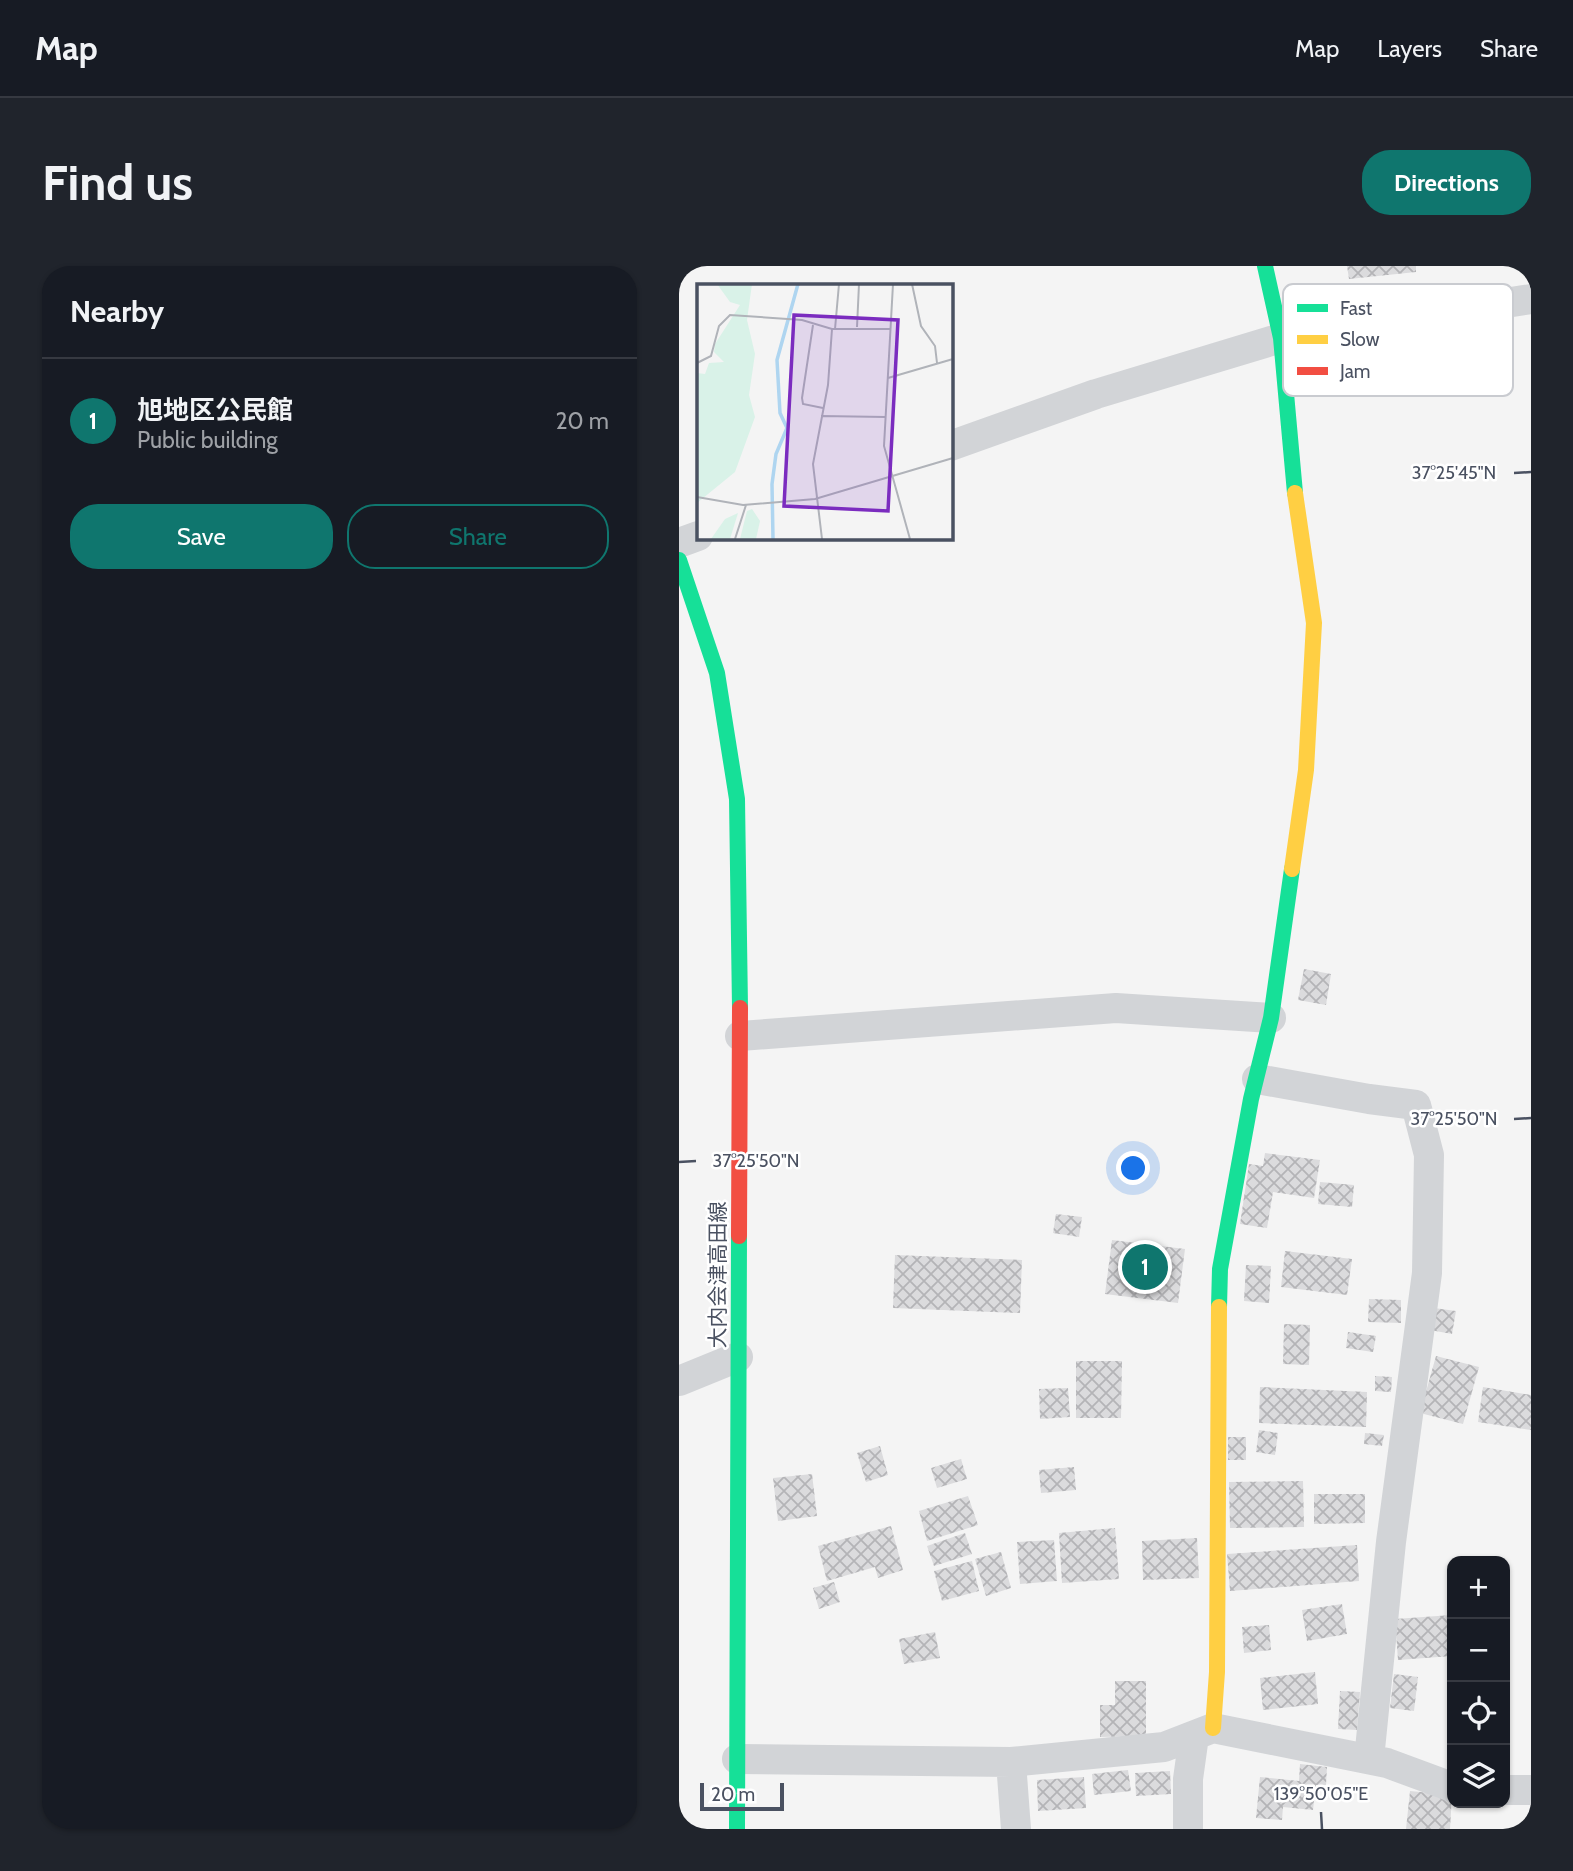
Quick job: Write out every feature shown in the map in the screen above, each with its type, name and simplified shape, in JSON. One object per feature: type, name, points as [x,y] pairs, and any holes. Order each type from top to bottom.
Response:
[{"type":"street","points":[[1265,266],[1281,338],[1283,360]]},
{"type":"street","points":[[1513,302],[1531,299]]},
{"type":"street","points":[[952,445],[1096,394],[1281,338]]},
{"type":"street","points":[[1188,1829],[1188,1779],[1204,1732],[1217,1672],[1220,1269],[1271,1018],[1306,770],[1314,623],[1296,501],[1286,396]]},
{"type":"street","points":[[679,543],[697,536]]},
{"type":"street","name":"大内会津高田線","points":[[679,560],[717,673],[737,799],[740,1036],[737,1829]]},
{"type":"street","points":[[740,1036],[1115,1008],[1271,1018]]},
{"type":"street","points":[[1257,1079],[1416,1105],[1429,1155],[1427,1273],[1391,1542],[1369,1759]]},
{"type":"street","points":[[679,1381],[738,1357]]},
{"type":"street","points":[[737,1759],[1011,1762],[1164,1746],[1204,1732],[1369,1759],[1447,1785]]},
{"type":"street","points":[[1011,1762],[1016,1829]]},
{"type":"street","points":[[1510,1790],[1531,1790]]},
{"type":"building","points":[[1347,266],[1416,266],[1416,272],[1349,279]]},
{"type":"building","points":[[1304,969],[1331,974],[1326,1005],[1298,1000]]},
{"type":"building","points":[[1265,1153],[1320,1160],[1314,1198],[1273,1192],[1267,1228],[1240,1224],[1249,1164],[1263,1166]]},
{"type":"building","points":[[1320,1182],[1354,1185],[1352,1207],[1318,1204]]},
{"type":"building","points":[[1056,1214],[1082,1217],[1079,1237],[1053,1233]]},
{"type":"building","points":[[1112,1240],[1185,1249],[1178,1303],[1105,1294]]},
{"type":"building","points":[[1285,1251],[1352,1259],[1347,1295],[1281,1287]]},
{"type":"building","points":[[895,1255],[1022,1260],[1020,1313],[893,1308]]},
{"type":"building","points":[[1246,1265],[1271,1266],[1269,1303],[1244,1301]]},
{"type":"building","points":[[1369,1299],[1401,1300],[1401,1323],[1368,1322]]},
{"type":"building","points":[[1434,1308],[1456,1311],[1452,1334],[1430,1330]]},
{"type":"building","points":[[1284,1324],[1310,1325],[1309,1365],[1283,1364]]},
{"type":"building","points":[[1348,1332],[1376,1336],[1373,1352],[1346,1348]]},
{"type":"building","points":[[1436,1356],[1479,1367],[1463,1424],[1420,1413]]},
{"type":"building","points":[[1076,1361],[1122,1361],[1121,1418],[1076,1418]]},
{"type":"building","points":[[1375,1376],[1392,1377],[1391,1392],[1375,1391]]},
{"type":"building","points":[[1260,1387],[1367,1392],[1366,1427],[1259,1423]]},
{"type":"building","points":[[1483,1387],[1531,1395],[1531,1430],[1478,1422]]},
{"type":"building","points":[[1068,1388],[1070,1417],[1040,1419],[1039,1389]]},
{"type":"building","points":[[1259,1430],[1278,1433],[1275,1455],[1256,1452]]},
{"type":"building","points":[[1365,1433],[1384,1435],[1382,1446],[1364,1444]]},
{"type":"building","points":[[1228,1437],[1246,1437],[1246,1460],[1228,1460]]},
{"type":"building","points":[[880,1446],[888,1475],[866,1482],[857,1453]]},
{"type":"building","points":[[961,1459],[967,1479],[937,1488],[931,1468]]},
{"type":"building","points":[[1074,1467],[1076,1490],[1041,1493],[1039,1470]]},
{"type":"building","points":[[812,1474],[817,1516],[778,1521],[773,1478]]},
{"type":"building","points":[[1303,1481],[1304,1527],[1230,1528],[1229,1482]]},
{"type":"building","points":[[1314,1494],[1365,1494],[1365,1523],[1314,1524]]},
{"type":"building","points":[[968,1496],[978,1525],[927,1541],[919,1511]]},
{"type":"building","points":[[891,1526],[903,1570],[878,1578],[875,1567],[827,1581],[818,1546]]},
{"type":"building","points":[[1115,1528],[1119,1579],[1062,1583],[1059,1533]]},
{"type":"building","points":[[965,1533],[972,1554],[934,1566],[927,1546]]},
{"type":"building","points":[[1197,1538],[1199,1578],[1143,1580],[1142,1541]]},
{"type":"building","points":[[1054,1540],[1057,1581],[1020,1584],[1017,1542]]},
{"type":"building","points":[[1357,1545],[1359,1581],[1230,1591],[1227,1554]]},
{"type":"building","points":[[1001,1552],[1011,1588],[986,1596],[975,1559]]},
{"type":"building","points":[[972,1561],[979,1591],[942,1601],[934,1571]]},
{"type":"building","points":[[834,1582],[840,1602],[819,1609],[813,1588]]},
{"type":"building","points":[[1342,1604],[1347,1634],[1307,1641],[1302,1610]]},
{"type":"building","points":[[1447,1615],[1447,1656],[1398,1660],[1395,1619]]},
{"type":"building","points":[[1269,1625],[1271,1650],[1244,1653],[1242,1627]]},
{"type":"building","points":[[935,1632],[940,1658],[904,1664],[899,1639]]},
{"type":"building","points":[[1315,1672],[1318,1704],[1263,1710],[1260,1678]]},
{"type":"building","points":[[1394,1674],[1418,1677],[1414,1711],[1390,1708]]},
{"type":"building","points":[[1115,1681],[1146,1681],[1146,1736],[1100,1737],[1100,1705],[1115,1705]]},
{"type":"building","points":[[1340,1691],[1360,1692],[1357,1730],[1338,1729]]},
{"type":"building","points":[[1300,1764],[1327,1767],[1326,1785],[1316,1785],[1313,1810],[1283,1807],[1282,1820],[1256,1818],[1260,1777],[1299,1781]]},
{"type":"building","points":[[1128,1770],[1131,1791],[1094,1795],[1092,1774]]},
{"type":"building","points":[[1170,1771],[1171,1794],[1136,1796],[1135,1773]]},
{"type":"building","points":[[1084,1777],[1086,1808],[1038,1811],[1037,1780]]},
{"type":"building","points":[[1410,1791],[1447,1795],[1447,1808],[1451,1808],[1450,1829],[1406,1829]]},
{"type":"traffic: fast","points":[[1265,266],[1281,338],[1283,360]]},
{"type":"traffic: fast","points":[[1286,396],[1295,493]]},
{"type":"traffic: fast","points":[[679,560],[717,673],[737,799],[740,1008]]},
{"type":"traffic: fast","points":[[1219,1307],[1220,1269],[1251,1099],[1271,1018],[1292,869]]},
{"type":"traffic: fast","points":[[737,1829],[739,1236]]},
{"type":"traffic: slow","points":[[1292,869],[1306,770],[1314,623],[1295,493]]},
{"type":"traffic: slow","points":[[1213,1728],[1217,1672],[1219,1307]]},
{"type":"traffic: jam","points":[[739,1236],[740,1008]]},
{"type":"place","name":"旭地区公民館","points":[[1145,1267]]}]
